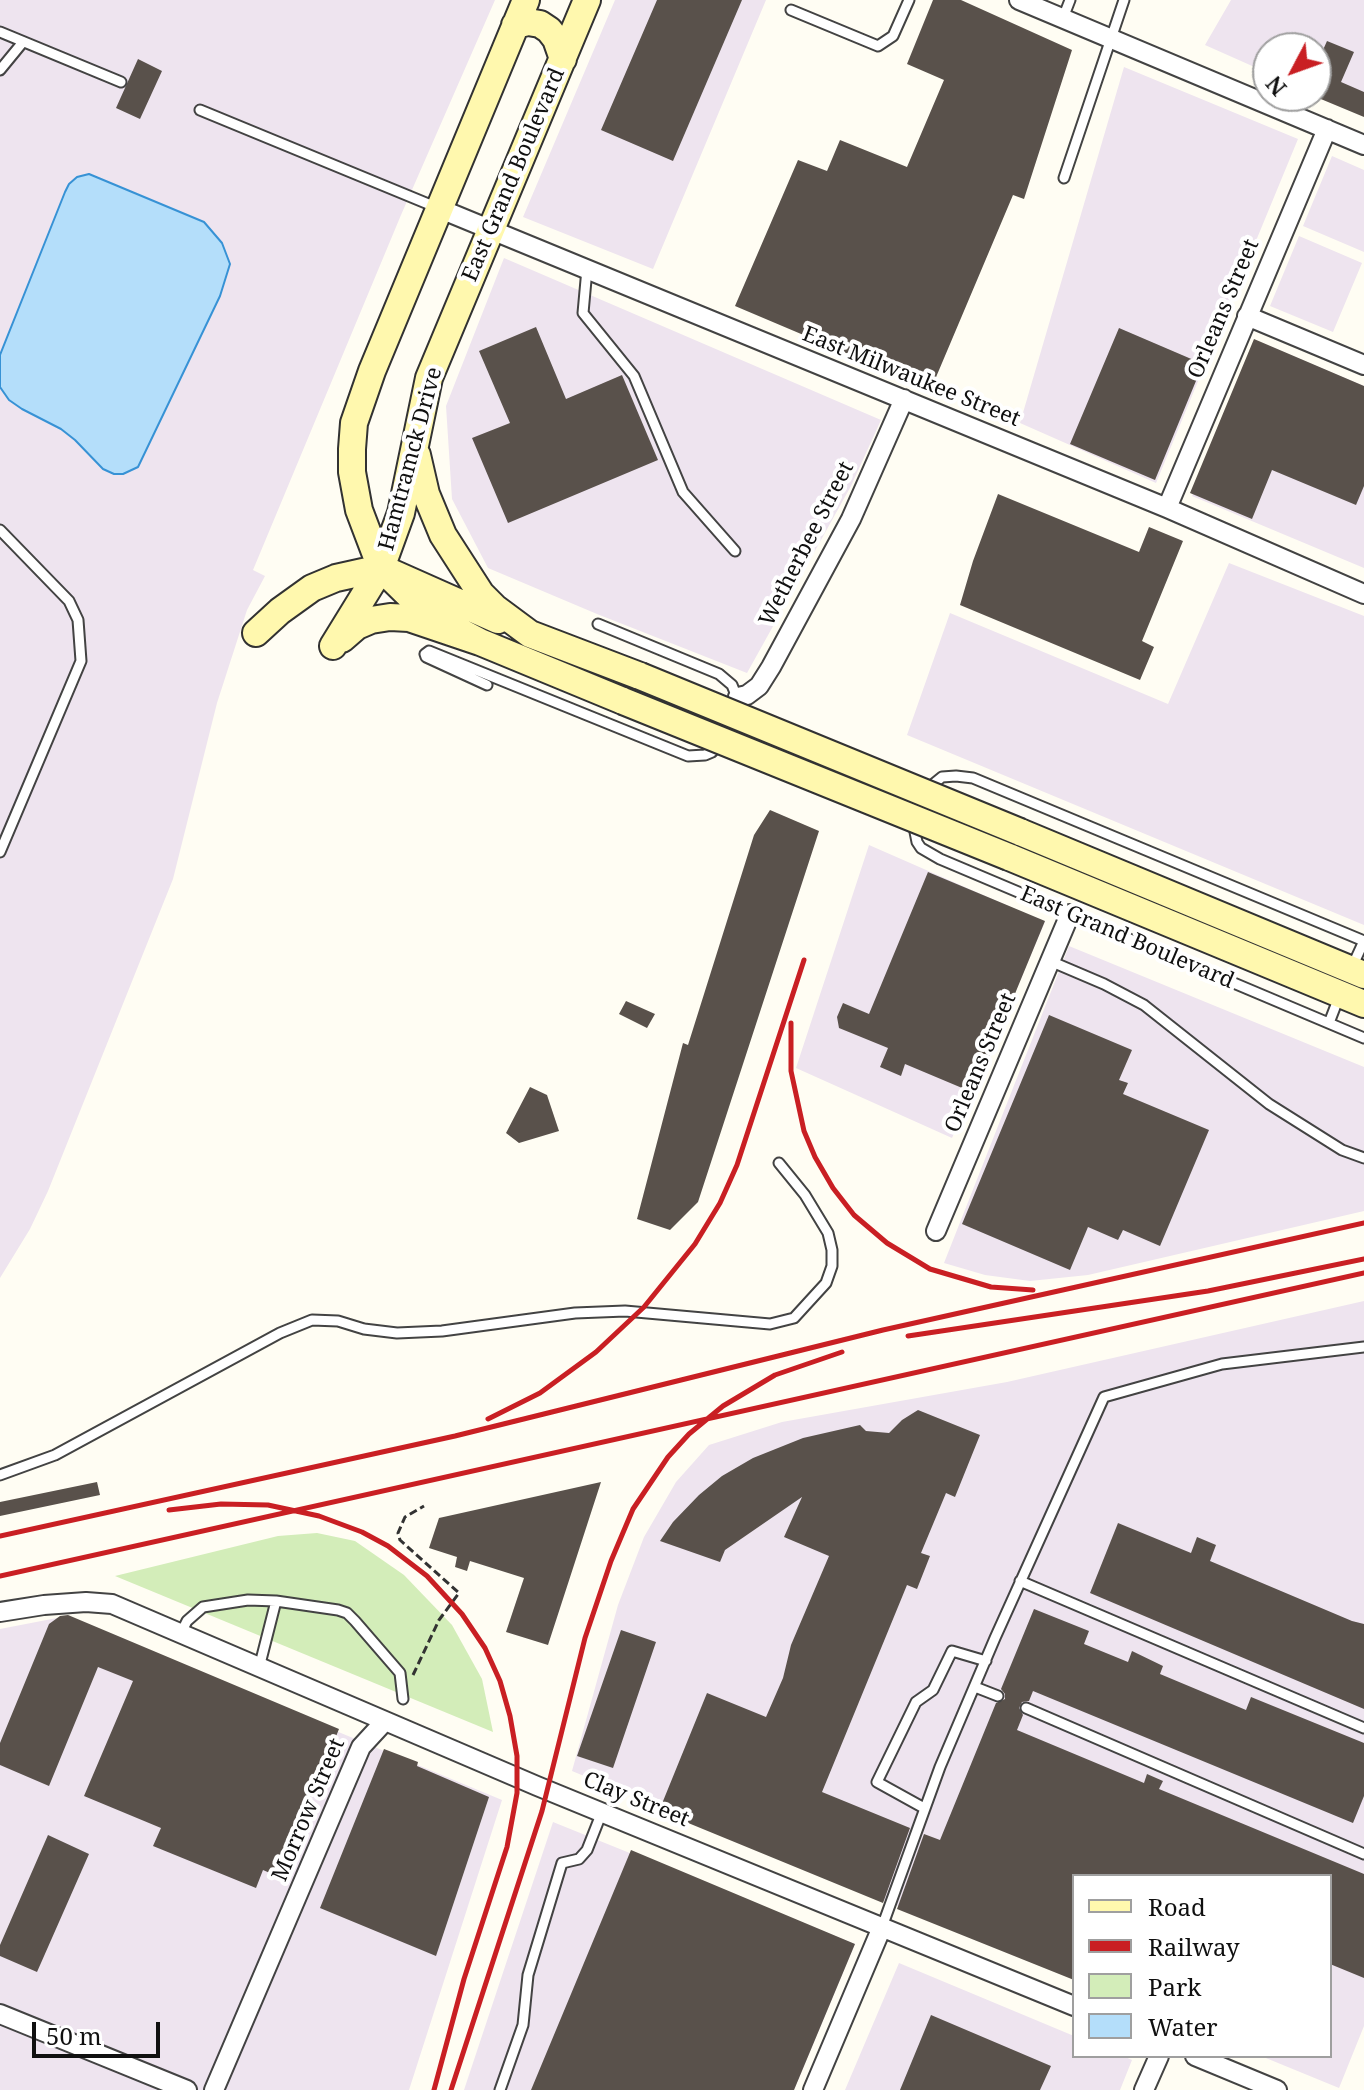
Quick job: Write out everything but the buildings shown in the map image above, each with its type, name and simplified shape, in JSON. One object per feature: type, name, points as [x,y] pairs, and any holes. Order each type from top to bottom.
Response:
[{"type":"main road","points":[[381,568],[359,510],[352,472],[354,423],[410,274],[526,0]]},
{"type":"main road","name":"East Grand Boulevard","points":[[442,351],[587,0]]},
{"type":"main road","points":[[515,25],[528,22],[540,24],[549,30],[563,59]]},
{"type":"main road","name":"Hamtramck Drive","points":[[442,351],[429,378],[401,513],[381,568],[333,646],[357,626],[390,617],[409,618],[480,642]]},
{"type":"main road","points":[[416,447],[426,494],[443,535],[481,594],[530,634]]},
{"type":"main road","points":[[256,633],[312,588],[336,578],[381,568],[530,634],[640,676],[1358,972],[1352,999]]},
{"type":"main road","name":"Hamtramck Drive","points":[[381,568],[423,609],[480,642]]},
{"type":"main road","name":"East Grand Boulevard","points":[[480,642],[1352,999]]},
{"type":"street","points":[[1019,0],[1364,145]]},
{"type":"street","name":"Orleans Street","points":[[1167,508],[1327,129]]},
{"type":"street","name":"East Milwaukee Street","points":[[438,208],[1167,508],[1319,577],[1364,594]]},
{"type":"street","points":[[1247,316],[1364,365]]},
{"type":"street","name":"Wetherbee Street","points":[[738,697],[747,695],[759,686],[771,667],[851,519],[904,399]]},
{"type":"street","name":"Orleans Street","points":[[936,1231],[1070,914]]},
{"type":"street","name":"Clay Street","points":[[0,1612],[97,1601],[112,1604],[602,1812],[1072,2005]]},
{"type":"street","name":"Morrow Street","points":[[214,2090],[361,1747],[385,1721]]},
{"type":"street","points":[[813,2090],[882,1927]]},
{"type":"street","points":[[0,2014],[187,2090]]},
{"type":"street","points":[[1144,2090],[1158,2058]]},
{"type":"street","points":[[1200,2058],[1277,2090]]},
{"type":"lane","points":[[791,10],[878,46],[893,36],[909,0]]},
{"type":"lane","points":[[1063,18],[1070,0]]},
{"type":"lane","points":[[1064,178],[1124,0]]},
{"type":"lane","points":[[0,32],[121,82]]},
{"type":"lane","points":[[0,70],[23,42]]},
{"type":"lane","points":[[200,110],[438,208]]},
{"type":"lane","points":[[587,269],[583,313],[634,376],[683,492],[735,551]]},
{"type":"lane","points":[[0,530],[69,601],[78,620],[81,661],[0,852]]},
{"type":"lane","points":[[487,685],[425,654],[429,651],[688,756],[705,755],[720,745],[736,718],[738,697],[732,685],[719,674],[598,624]]},
{"type":"lane","name":"East Grand Boulevard","points":[[1364,941],[973,778],[949,776],[931,784],[918,805],[913,822],[915,837],[921,848],[940,859],[1364,1038]]},
{"type":"lane","points":[[1358,972],[1364,941]]},
{"type":"lane","points":[[1050,961],[1144,1005],[1269,1104],[1342,1150],[1364,1158]]},
{"type":"lane","points":[[1329,1023],[1352,999]]},
{"type":"lane","points":[[0,1475],[55,1455],[280,1333],[312,1320],[338,1321],[364,1329],[397,1333],[442,1331],[575,1313],[625,1311],[770,1324],[794,1318],[826,1283],[832,1266],[832,1250],[828,1233],[805,1195],[779,1163]]},
{"type":"lane","points":[[882,1927],[924,1808],[1020,1581],[1104,1397],[1222,1364],[1364,1347]]},
{"type":"lane","points":[[1020,1581],[1364,1728]]},
{"type":"lane","points":[[181,1633],[187,1621],[203,1607],[248,1600],[276,1601],[347,1613],[400,1673],[403,1699]]},
{"type":"lane","points":[[259,1668],[276,1601]]},
{"type":"lane","points":[[924,1808],[877,1782],[916,1702],[933,1690],[952,1651],[986,1661]]},
{"type":"lane","points":[[975,1687],[998,1696]]},
{"type":"lane","points":[[1026,1708],[1364,1854]]},
{"type":"lane","points":[[500,2090],[523,2025],[528,1975],[562,1863],[579,1859],[587,1850],[602,1812]]},
{"type":"path","points":[[403,1699],[439,1620],[459,1593],[400,1540],[398,1533],[405,1517],[424,1506]]},
{"type":"shaded area","points":[[0,0],[495,0],[401,215],[253,570],[265,576],[247,610],[217,703],[173,879],[48,1191],[30,1229],[0,1278]]},
{"type":"shaded area","points":[[615,0],[766,0],[653,269],[523,217]]},
{"type":"shaded area","points":[[1231,0],[1364,0],[1364,114],[1332,70],[1332,32],[1252,32],[1252,66],[1205,45]]},
{"type":"shaded area","points":[[1124,67],[1298,139],[1156,483],[1020,423]]},
{"type":"shaded area","points":[[1332,156],[1364,170],[1364,252],[1303,226]]},
{"type":"shaded area","points":[[1299,236],[1362,263],[1333,332],[1270,306]]},
{"type":"shaded area","points":[[504,258],[881,420],[851,486],[747,673],[488,568],[452,499],[446,406]]},
{"type":"shaded area","points":[[1255,340],[1364,386],[1364,568],[1192,496]]},
{"type":"shaded area","points":[[1229,563],[1364,616],[1364,925],[907,735],[950,613],[1168,704]]},
{"type":"shaded area","points":[[869,845],[1045,922],[952,1138],[796,1068]]},
{"type":"shaded area","points":[[1069,946],[1364,1067],[1364,1211],[1088,1275],[1030,1281],[985,1275],[944,1263]]},
{"type":"shaded area","points":[[1364,1301],[1364,2026],[1339,2088],[1266,2058],[1332,2058],[1332,1874],[1072,1874],[1072,1978],[572,1771],[618,1605],[644,1537],[676,1482],[709,1445],[782,1422],[1007,1382]]},
{"type":"shaded area","points":[[62,1617],[502,1800],[409,2090],[0,2090],[0,1629]]},
{"type":"shaded area","points":[[553,1822],[855,1944],[794,2090],[464,2090]]},
{"type":"shaded area","points":[[899,1963],[1072,2035],[1072,2058],[1132,2060],[1120,2090],[845,2090]]},
{"type":"green space","points":[[317,1533],[355,1541],[404,1575],[452,1625],[482,1679],[493,1732],[115,1576],[278,1536]]},
{"type":"water","points":[[89,174],[204,222],[222,243],[230,264],[220,296],[138,467],[123,474],[103,469],[75,440],[9,400],[0,387],[0,355],[65,192],[77,177]]},
{"type":"railway","points":[[488,1419],[540,1393],[596,1352],[644,1307],[695,1244],[720,1203],[737,1165],[804,960]]},
{"type":"railway","points":[[791,1023],[791,1071],[804,1131],[833,1188],[854,1215],[887,1243],[930,1269],[991,1287],[1033,1290]]},
{"type":"railway","points":[[0,1536],[455,1436],[883,1330],[1364,1223]]},
{"type":"railway","points":[[908,1336],[1208,1291],[1364,1259]]},
{"type":"railway","points":[[0,1576],[1364,1273]]},
{"type":"railway","points":[[451,2090],[542,1811],[585,1638],[611,1561],[633,1509],[668,1457],[689,1434],[723,1406],[775,1375],[842,1352]]},
{"type":"railway","points":[[169,1510],[221,1504],[268,1505],[319,1516],[362,1532],[388,1546],[427,1576],[462,1614],[485,1648],[500,1681],[510,1716],[517,1756],[517,1793],[507,1847],[464,1979],[434,2090]]}]
